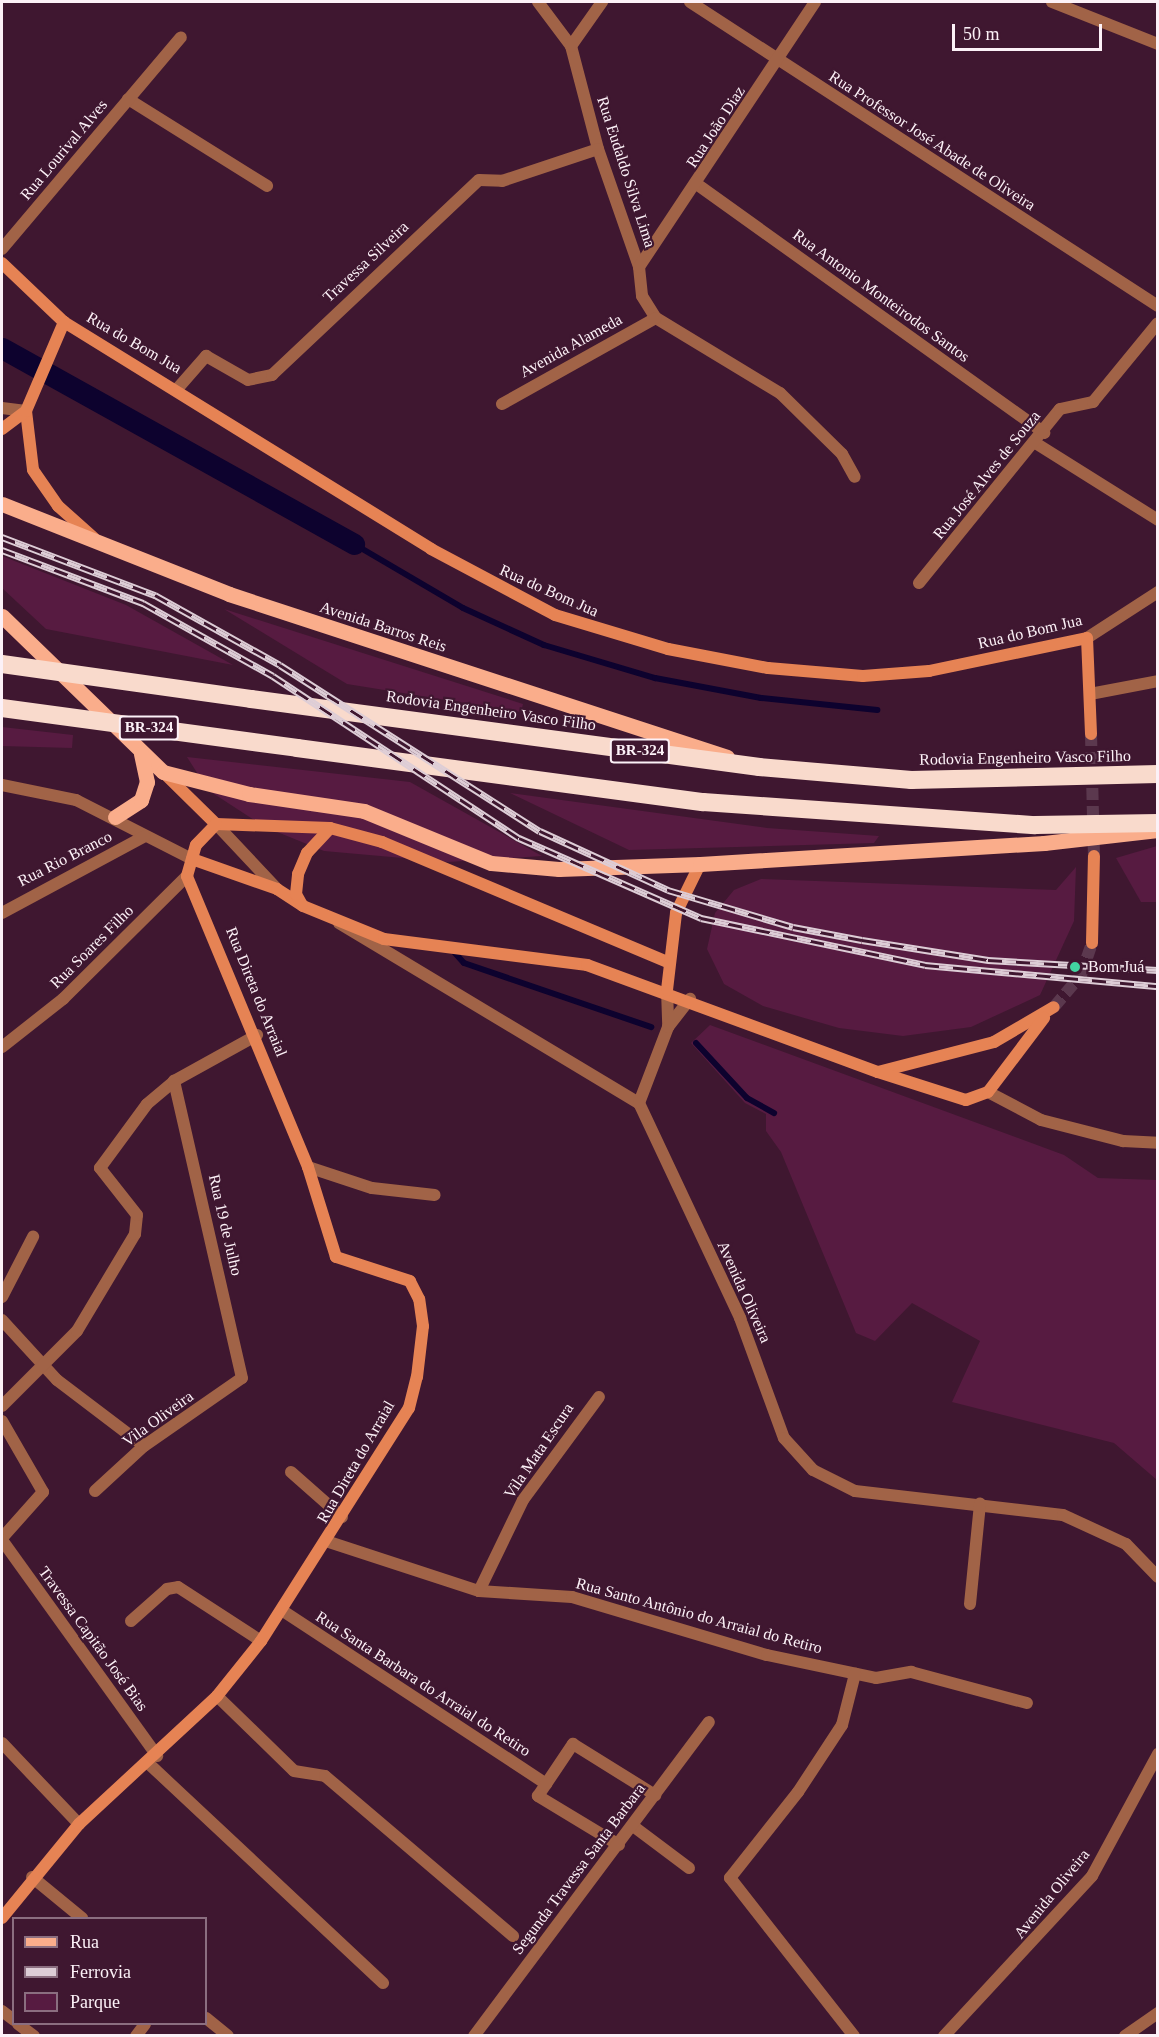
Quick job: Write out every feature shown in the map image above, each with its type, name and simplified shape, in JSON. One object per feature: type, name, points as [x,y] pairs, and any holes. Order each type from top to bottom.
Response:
[{"type":"highway","name":"Rodovia Engenheiro Vasco Filho","points":[[2,664],[759,767],[910,780],[1158,774]]},
{"type":"highway","name":"BR-324","points":[[2,708],[703,802],[1035,825],[1158,823]]},
{"type":"main road","name":"Avenida Barros Reis","points":[[2,504],[229,594],[759,767]]},
{"type":"main road","points":[[2,616],[163,772],[249,794],[364,811],[491,862],[559,869],[699,864],[1020,845],[1158,830]]},
{"type":"main road","points":[[115,818],[141,800],[147,782],[147,763],[132,741]]},
{"type":"street","name":"Rua Eudaldo Silva Lima","points":[[538,2],[571,46],[598,149],[639,267],[642,296],[656,318]]},
{"type":"street","points":[[571,46],[602,2]]},
{"type":"street","name":"Rua Professor José Abade de Oliveira","points":[[690,2],[1158,306]]},
{"type":"street","name":"Rua João Diaz","points":[[639,267],[698,185],[815,2]]},
{"type":"street","points":[[1052,2],[1158,44]]},
{"type":"street","name":"Rua Lourival Alves","points":[[2,249],[182,37]]},
{"type":"street","name":"Rua Lourival Alves","points":[[128,99],[267,186]]},
{"type":"street","name":"Travessa Silveira","points":[[178,388],[203,356],[248,380],[272,375],[479,180],[502,181],[598,149]]},
{"type":"street","name":"Rua Antonio Monteirodos Santos","points":[[698,185],[1041,439],[1158,520]]},
{"type":"street","name":"Rua do Bom Jua","points":[[2,263],[64,322],[178,388],[503,591],[605,634],[768,668],[863,676],[929,671],[1087,638],[1158,592]]},
{"type":"street","points":[[656,318],[776,389],[842,454],[855,477]]},
{"type":"street","name":"Avenida Alameda","points":[[502,404],[656,318]]},
{"type":"street","points":[[2,429],[26,411],[64,322]]},
{"type":"street","name":"Rua José Alves de Souza","points":[[919,583],[1041,439],[1060,409],[1093,402],[1158,322]]},
{"type":"street","points":[[2,408],[26,411]]},
{"type":"street","points":[[26,411],[33,470],[58,506],[100,543]]},
{"type":"street","points":[[1087,638],[1091,734]]},
{"type":"street","points":[[1090,694],[1158,681]]},
{"type":"street","points":[[163,772],[277,889],[303,906],[339,923],[639,1103],[668,1027],[690,999]]},
{"type":"street","points":[[3,786],[76,800],[192,859],[277,889]]},
{"type":"street","points":[[216,824],[330,828],[382,842],[667,962]]},
{"type":"street","name":"Rua Soares Filho","points":[[2,1047],[63,999],[187,876],[196,845],[216,824]]},
{"type":"street","points":[[303,906],[296,894],[298,873],[307,853],[330,828]]},
{"type":"street","name":"Rua Rio Branco","points":[[2,913],[145,836]]},
{"type":"street","points":[[1092,942],[1094,856]]},
{"type":"street","points":[[668,1027],[667,962],[676,913],[699,864]]},
{"type":"street","name":"Rua Direta do Arraial","points":[[2,1918],[32,1877],[79,1824],[152,1760],[217,1696],[261,1641],[329,1542],[409,1408],[423,1320],[410,1281],[336,1257],[308,1167],[257,1035],[187,876]]},
{"type":"street","points":[[339,923],[384,939],[587,965],[667,990],[878,1072],[941,1096],[966,1100],[988,1092],[1051,1010],[994,1042],[878,1072]]},
{"type":"street","points":[[2,1406],[77,1331],[135,1234],[137,1215],[100,1168],[147,1104],[174,1081],[257,1035]]},
{"type":"street","name":"Rua 19 de Julho","points":[[174,1081],[242,1378]]},
{"type":"street","points":[[988,1092],[1041,1120],[1123,1141],[1158,1143]]},
{"type":"street","name":"Avenida Oliveira","points":[[639,1103],[740,1318],[784,1438],[798,1457],[855,1491],[1029,1507],[1097,1527],[1126,1544],[1158,1577]]},
{"type":"street","points":[[308,1167],[372,1188],[435,1195]]},
{"type":"street","points":[[2,1297],[33,1237]]},
{"type":"street","points":[[2,1320],[44,1366],[104,1420],[144,1446]]},
{"type":"street","name":"Vila Oliveira","points":[[95,1491],[144,1446],[242,1378]]},
{"type":"street","name":"Vila Mata Escura","points":[[479,1591],[523,1500],[599,1397]]},
{"type":"street","points":[[2,1421],[43,1492],[2,1539]]},
{"type":"street","points":[[291,1472],[342,1517]]},
{"type":"street","points":[[970,1604],[980,1503]]},
{"type":"street","name":"Travessa Capitão José Bias","points":[[2,1539],[152,1760],[383,1983]]},
{"type":"street","name":"Rua Santo Antônio do Arraial do Retiro","points":[[329,1542],[479,1591],[573,1597],[767,1655],[876,1678],[911,1672],[1027,1702]]},
{"type":"street","points":[[130,1621],[167,1588],[178,1587],[261,1641]]},
{"type":"street","name":"Rua Santa Barbara do Arraial do Retiro","points":[[283,1611],[546,1784]]},
{"type":"street","points":[[854,2036],[730,1878],[798,1792],[842,1725],[855,1674]]},
{"type":"street","points":[[217,1696],[294,1771],[325,1776],[513,1936]]},
{"type":"street","name":"Segunda Travessa Santa Barbara","points":[[474,2036],[710,1722]]},
{"type":"street","points":[[2,1743],[79,1824]]},
{"type":"street","points":[[619,1845],[538,1796],[573,1744],[656,1795]]},
{"type":"street","name":"Avenida Oliveira","points":[[944,2036],[1092,1876],[1158,1754]]},
{"type":"street","points":[[633,1826],[689,1868]]},
{"type":"street","points":[[32,1877],[81,1917]]},
{"type":"street","points":[[1125,2036],[1158,2013]]},
{"type":"street","points":[[207,2019],[228,2036]]},
{"type":"street","points":[[19,2025],[34,2036]]},
{"type":"green space","points":[[2,556],[126,605],[233,665],[46,629],[2,588]]},
{"type":"green space","points":[[224,609],[523,704],[521,712],[347,684]]},
{"type":"green space","points":[[2,727],[73,735],[72,748],[2,746]]},
{"type":"green space","points":[[187,757],[410,782],[542,856],[448,862],[324,851],[265,827],[208,790]]},
{"type":"green space","points":[[510,793],[767,828],[879,836],[874,843],[629,850]]},
{"type":"green space","points":[[1157,846],[1157,902],[1141,902],[1116,858]]},
{"type":"green space","points":[[1076,867],[1074,921],[1040,995],[971,1027],[903,1036],[839,1028],[763,1006],[724,984],[707,949],[715,913],[734,890],[761,879],[1056,890]]},
{"type":"green space","points":[[710,1025],[1064,1155],[1098,1178],[1157,1180],[1157,1480],[1114,1443],[952,1402],[980,1341],[912,1303],[875,1341],[856,1333],[781,1152],[766,1131],[766,1114],[745,1103],[691,1043]]},
{"type":"waterway","points":[[2,348],[354,544]]},
{"type":"waterway","points":[[354,544],[463,608],[544,645],[655,678],[761,698],[877,710]]},
{"type":"waterway","points":[[455,953],[464,963],[651,1027]]},
{"type":"waterway","points":[[696,1043],[747,1098],[774,1113]]},
{"type":"tunnel","points":[[1091,734],[1094,856]]},
{"type":"tunnel","points":[[1054,1007],[1081,975],[1092,943]]},
{"type":"railway","points":[[2,537],[155,595],[280,665],[540,831],[668,890],[793,927],[862,940],[988,960],[1158,970]]},
{"type":"railway","points":[[2,550],[143,603],[273,676],[519,838],[701,918],[925,965],[1158,986]]},
{"type":"place","name":"Bom Juá","points":[[1075,967]]}]
